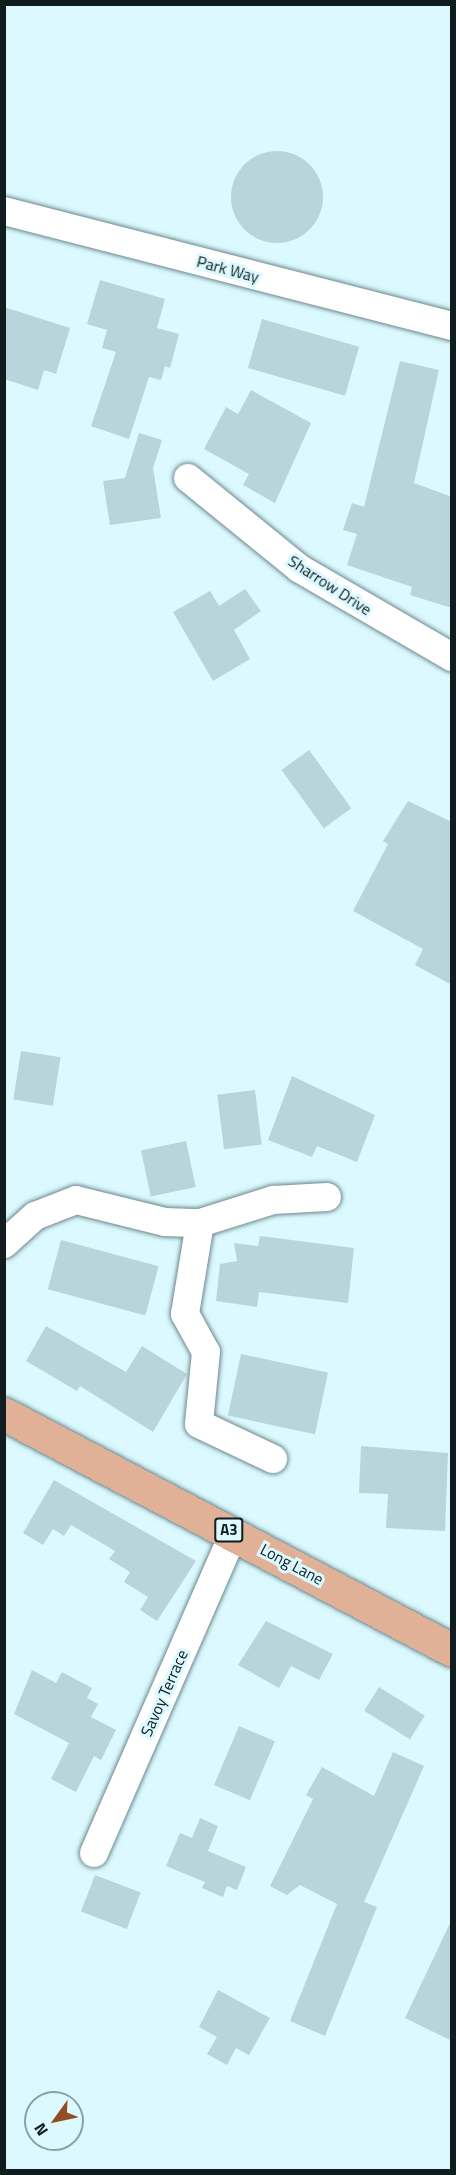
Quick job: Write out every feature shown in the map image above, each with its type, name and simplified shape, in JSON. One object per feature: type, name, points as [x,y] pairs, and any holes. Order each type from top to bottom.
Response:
[{"type":"main road","name":"Long Lane","points":[[4,1414],[234,1533],[452,1650]]},
{"type":"street","name":"Park Way","points":[[4,211],[452,326]]},
{"type":"street","name":"Sharrow Drive","points":[[188,478],[300,569],[452,657]]},
{"type":"street","points":[[4,1244],[35,1216],[76,1200],[165,1222],[200,1223],[273,1200],[327,1197]]},
{"type":"street","points":[[200,1223],[185,1314],[206,1352],[199,1424],[273,1459]]},
{"type":"street","name":"Savoy Terrace","points":[[94,1852],[234,1533]]},
{"type":"building","points":[[277,151],[295,155],[309,165],[319,179],[323,197],[319,215],[309,229],[295,239],[277,243],[259,239],[245,229],[235,215],[231,197],[235,179],[245,165],[259,155]]},
{"type":"building","points":[[100,280],[165,299],[157,328],[179,334],[170,368],[165,366],[161,380],[149,377],[129,439],[91,426],[116,352],[102,348],[107,330],[87,324]]},
{"type":"building","points":[[4,307],[70,328],[56,374],[44,370],[38,390],[4,379]]},
{"type":"building","points":[[262,319],[359,347],[345,396],[248,368]]},
{"type":"building","points":[[400,361],[439,370],[414,483],[452,497],[452,608],[410,595],[412,587],[347,565],[357,534],[343,530],[352,503],[364,507]]},
{"type":"building","points":[[251,390],[311,423],[275,503],[243,485],[249,474],[204,449],[226,407],[238,414]]},
{"type":"building","points":[[139,433],[162,440],[153,468],[161,518],[110,525],[103,481],[125,478]]},
{"type":"building","points":[[245,589],[261,611],[234,630],[250,659],[213,681],[173,612],[210,591],[219,606]]},
{"type":"building","points":[[309,750],[351,808],[324,828],[281,770]]},
{"type":"building","points":[[408,801],[452,822],[452,985],[415,965],[423,949],[353,911],[388,844],[383,841]]},
{"type":"building","points":[[21,1051],[61,1057],[53,1106],[13,1099]]},
{"type":"building","points":[[292,1076],[375,1115],[357,1162],[317,1146],[312,1157],[268,1140]]},
{"type":"building","points":[[255,1090],[262,1145],[224,1149],[217,1095]]},
{"type":"building","points":[[186,1141],[196,1187],[151,1197],[141,1151]]},
{"type":"building","points":[[260,1236],[354,1248],[348,1303],[259,1292],[257,1307],[216,1301],[220,1264],[237,1261],[234,1243],[258,1246]]},
{"type":"building","points":[[61,1240],[159,1266],[145,1315],[48,1289]]},
{"type":"building","points":[[46,1326],[126,1372],[142,1346],[187,1374],[153,1432],[80,1386],[77,1391],[26,1361]]},
{"type":"building","points":[[241,1354],[328,1373],[315,1434],[228,1416]]},
{"type":"building","points":[[361,1446],[448,1453],[445,1531],[386,1528],[388,1494],[359,1493]]},
{"type":"building","points":[[54,1480],[196,1561],[157,1621],[140,1610],[148,1597],[124,1582],[130,1572],[109,1559],[115,1551],[71,1525],[64,1536],[53,1529],[43,1545],[23,1533]]},
{"type":"building","points":[[266,1621],[333,1654],[319,1680],[291,1666],[279,1688],[238,1665]]},
{"type":"building","points":[[32,1670],[56,1683],[62,1672],[92,1688],[87,1698],[98,1704],[91,1717],[116,1730],[101,1760],[94,1756],[76,1792],[51,1779],[69,1743],[14,1714]]},
{"type":"building","points":[[379,1687],[425,1716],[410,1739],[364,1711]]},
{"type":"building","points":[[239,1726],[275,1741],[250,1800],[214,1785]]},
{"type":"building","points":[[393,1752],[424,1766],[364,1902],[377,1907],[325,2036],[290,2021],[337,1904],[300,1885],[287,1895],[270,1886],[313,1799],[306,1795],[322,1767],[374,1796]]},
{"type":"building","points":[[200,1818],[218,1826],[208,1851],[246,1867],[237,1890],[227,1886],[223,1897],[202,1888],[205,1882],[166,1866],[180,1833],[192,1838]]},
{"type":"building","points":[[95,1875],[141,1893],[127,1929],[81,1911]]},
{"type":"building","points":[[452,1919],[452,2041],[405,2018]]},
{"type":"building","points":[[218,1990],[270,2018],[249,2055],[236,2048],[227,2065],[207,2054],[217,2037],[199,2027]]}]
